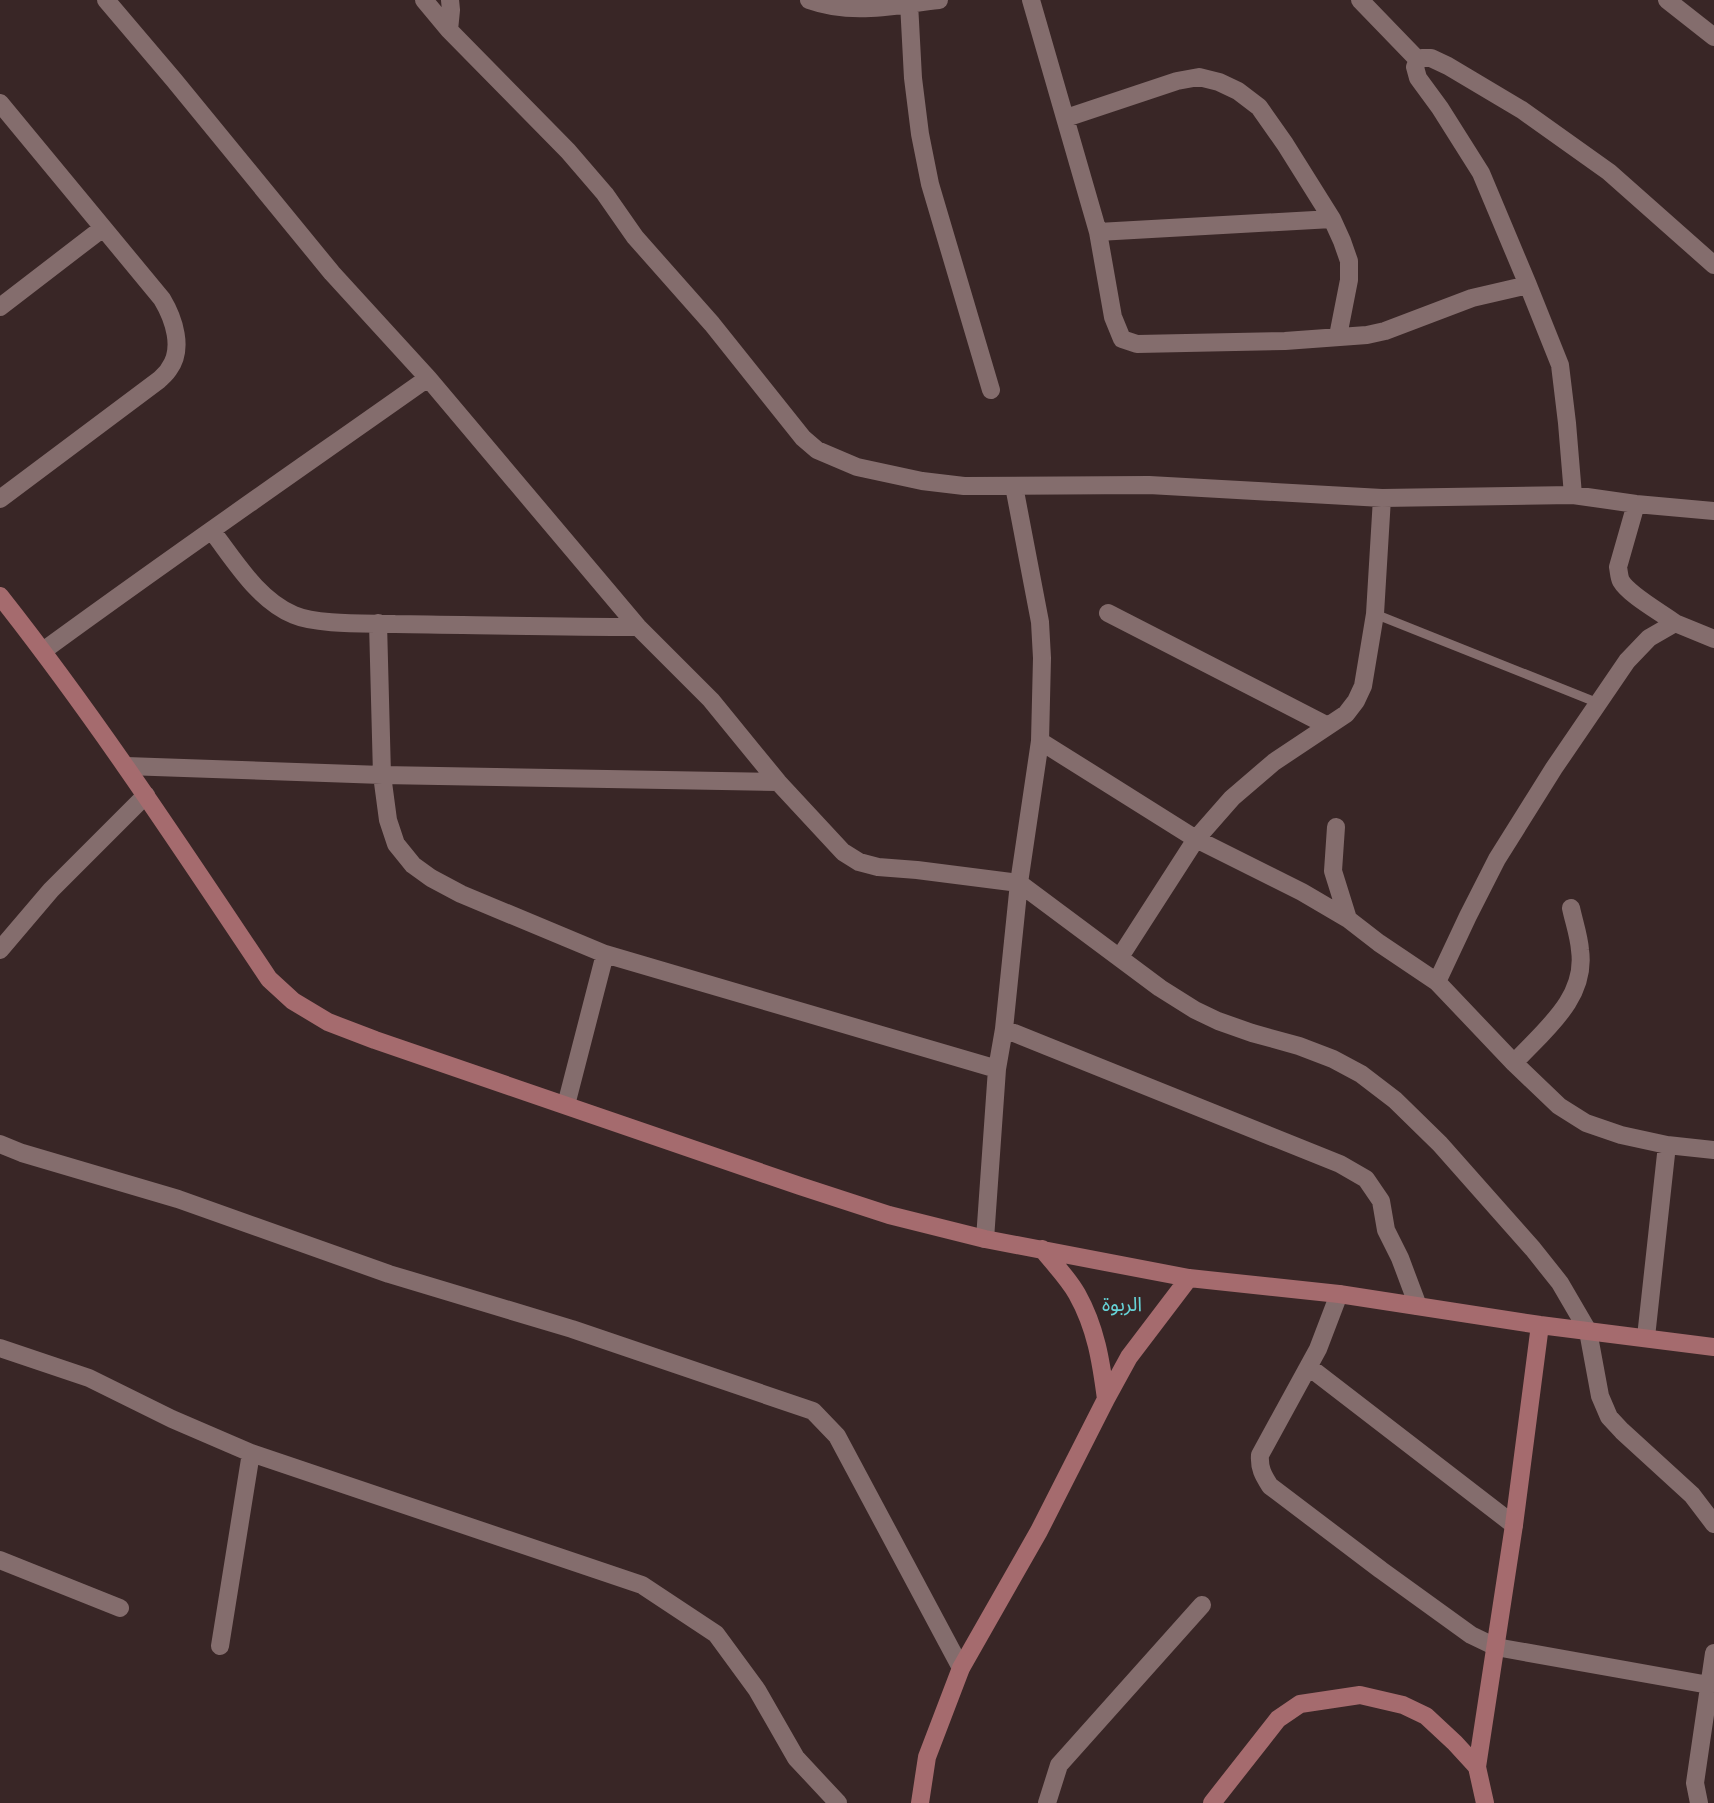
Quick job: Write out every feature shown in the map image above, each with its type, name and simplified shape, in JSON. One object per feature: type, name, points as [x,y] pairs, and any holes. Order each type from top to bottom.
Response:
[{"type":"street","points":[[106,0],[332,273],[428,378],[638,627],[711,700],[778,783],[843,852],[859,862],[878,867],[1019,883],[1160,988],[1195,1010],[1235,1027],[1299,1046],[1333,1059],[1361,1074],[1395,1100],[1440,1144],[1560,1283],[1588,1331],[1600,1396],[1609,1417],[1692,1495],[1714,1524]]},
{"type":"street","points":[[424,0],[449,30],[568,151],[605,194],[634,237],[712,324],[803,438],[817,450],[857,467],[922,481],[964,486],[1149,485],[1382,498],[1574,495],[1636,504],[1714,511]]},
{"type":"street","points":[[449,30],[452,10],[450,0]]},
{"type":"street","points":[[809,0],[852,9],[888,3],[939,0]]},
{"type":"street","points":[[1031,0],[1098,232],[1113,317],[1122,339],[1137,344],[1285,341],[1367,335],[1385,331],[1472,298],[1528,285]]},
{"type":"street","points":[[1360,0],[1418,60]]},
{"type":"street","points":[[909,3],[913,78],[920,134],[930,184],[991,390]]},
{"type":"street","points":[[1680,4],[1714,38]]},
{"type":"street","points":[[1574,495],[1560,365],[1481,173],[1418,78],[1415,67],[1418,60],[1431,58],[1448,66],[1522,110],[1608,172],[1714,265]]},
{"type":"street","points":[[1066,118],[1177,81],[1199,77],[1219,81],[1238,91],[1259,107],[1332,219],[1349,261],[1349,280],[1338,336]]},
{"type":"street","points":[[0,103],[162,299],[169,310],[176,335],[175,358],[170,369],[159,380],[0,500]]},
{"type":"street","points":[[1098,232],[1332,219]]},
{"type":"street","points":[[0,308],[103,228]]},
{"type":"street","points":[[43,651],[154,570],[428,378]]},
{"type":"street","points":[[985,1239],[997,1069],[1004,1029],[1019,883],[1040,741],[1042,658],[1040,622],[1014,486]]},
{"type":"street","points":[[1120,957],[1196,839],[1232,798],[1274,762],[1346,714],[1356,701],[1363,686],[1375,614],[1382,498]]},
{"type":"street","points":[[1636,504],[1618,567],[1623,584],[1675,623],[1714,639]]},
{"type":"street","points":[[212,531],[249,579],[273,602],[295,616],[320,621],[378,623],[638,627]]},
{"type":"street","points":[[0,596],[126,766],[268,979],[293,1001],[328,1022],[800,1186],[889,1215],[985,1239],[1189,1278],[1339,1294],[1540,1325],[1714,1347]]},
{"type":"street","points":[[1108,613],[1328,726]]},
{"type":"street","points":[[378,623],[382,775],[388,820],[396,844],[412,865],[461,894],[605,954],[997,1069]]},
{"type":"street","points":[[1437,982],[1497,859],[1598,703],[1638,648],[1649,638],[1675,623]]},
{"type":"street","points":[[1040,741],[1196,839],[1302,892],[1348,919],[1437,982],[1514,1063],[1559,1106],[1586,1122],[1621,1135],[1667,1145],[1714,1150]]},
{"type":"street","points":[[126,766],[382,775],[778,783]]},
{"type":"street","points":[[0,950],[51,891],[146,795]]},
{"type":"street","points":[[1336,827],[1333,871],[1348,919]]},
{"type":"street","points":[[1514,1063],[1568,1005],[1577,986],[1581,951],[1571,908]]},
{"type":"street","points":[[566,1105],[605,954]]},
{"type":"street","points":[[1004,1029],[1340,1164],[1366,1179],[1381,1201],[1386,1230],[1400,1258],[1418,1306]]},
{"type":"street","points":[[0,1144],[22,1153],[178,1199],[389,1274],[572,1329],[813,1411],[837,1436],[961,1668]]},
{"type":"street","points":[[1646,1337],[1667,1145]]},
{"type":"street","points":[[1042,1249],[1076,1293],[1091,1323],[1100,1354],[1106,1399]]},
{"type":"street","points":[[920,1803],[927,1757],[961,1668],[1039,1531],[1129,1357],[1189,1278]]},
{"type":"street","points":[[1339,1294],[1326,1331],[1309,1367],[1260,1455],[1259,1465],[1270,1486],[1471,1635],[1496,1647],[1709,1685]]},
{"type":"street","points":[[1485,1803],[1477,1767],[1514,1525],[1540,1325]]},
{"type":"street","points":[[0,1348],[89,1378],[172,1419],[251,1453],[642,1586],[716,1634],[757,1690],[796,1758],[838,1803]]},
{"type":"street","points":[[1309,1367],[1514,1525]]},
{"type":"street","points":[[220,1646],[251,1453]]},
{"type":"street","points":[[0,1560],[120,1608]]},
{"type":"street","points":[[1047,1803],[1059,1765],[1202,1605]]},
{"type":"street","points":[[1699,1803],[1695,1783],[1714,1653]]},
{"type":"street","points":[[1212,1803],[1278,1719],[1300,1704],[1360,1695],[1403,1704],[1426,1716],[1477,1767]]},
{"type":"lane","points":[[1375,614],[1598,703]]},
{"type":"district","name":"الربوة","points":[[1122,1304]]}]
